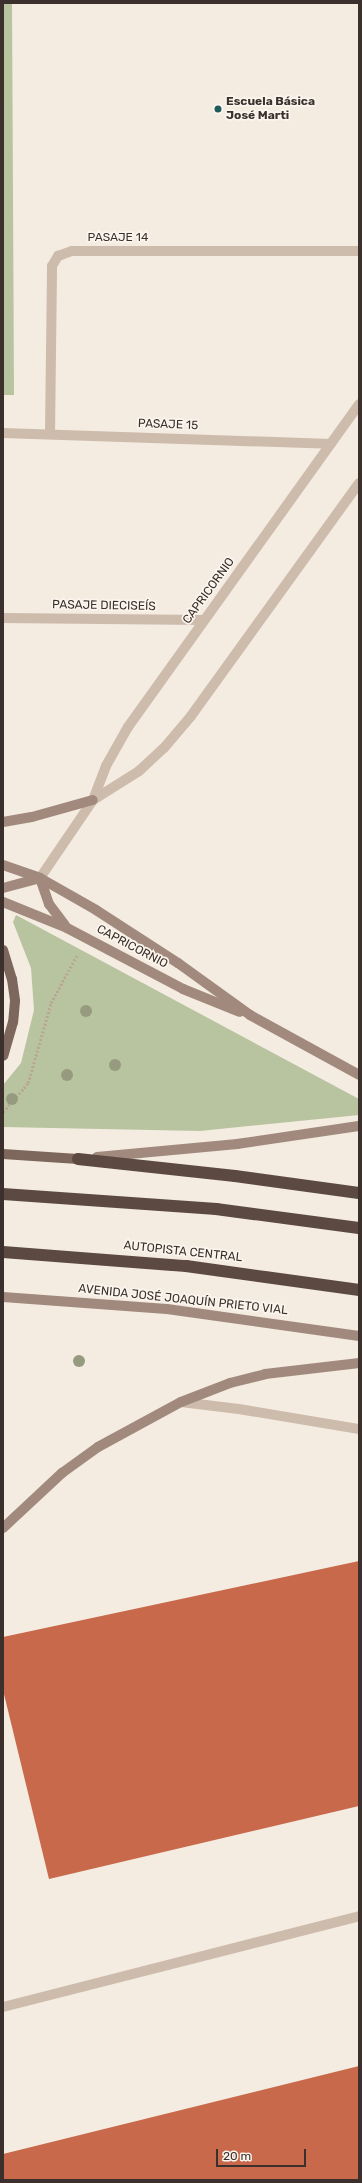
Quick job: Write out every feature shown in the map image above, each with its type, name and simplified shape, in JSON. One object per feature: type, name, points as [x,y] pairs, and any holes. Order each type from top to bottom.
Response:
[{"type":"highway","points":[[78,1159],[235,1176],[359,1193]]},
{"type":"highway","points":[[3,1194],[216,1209],[359,1228]]},
{"type":"highway","name":"AUTOPISTA CENTRAL","points":[[3,1252],[186,1266],[359,1290]]},
{"type":"main road","points":[[3,822],[32,817],[93,800]]},
{"type":"main road","name":"CAPRICORNIO","points":[[3,865],[40,878],[137,936],[250,1015],[359,1075]]},
{"type":"main road","points":[[3,888],[40,878],[49,904],[67,928]]},
{"type":"main road","name":"CAPRICORNIO","points":[[3,902],[67,928],[183,989],[250,1015]]},
{"type":"main road","points":[[3,950],[12,979],[15,1000],[13,1022],[3,1056]]},
{"type":"main road","points":[[3,1154],[78,1159],[237,1144],[359,1126]]},
{"type":"main road","name":"AVENIDA JOSÉ JOAQUÍN PRIETO VIAL","points":[[3,1297],[167,1309],[359,1336]]},
{"type":"main road","points":[[3,1528],[62,1473],[98,1447],[181,1402],[230,1383],[265,1374],[359,1363]]},
{"type":"street","name":"PASAJE 14","points":[[50,434],[52,266],[58,256],[65,252],[359,250]]},
{"type":"street","name":"CAPRICORNIO","points":[[40,878],[93,800],[116,746],[204,620],[359,404]]},
{"type":"street","name":"PASAJE 15","points":[[3,433],[331,444]]},
{"type":"street","name":"CAPRICORNIO","points":[[93,800],[139,771],[164,748],[191,716],[359,483]]},
{"type":"street","name":"PASAJE DIECISEÍS","points":[[3,618],[204,620]]},
{"type":"street","points":[[181,1402],[239,1409],[359,1429]]},
{"type":"street","points":[[3,2007],[359,1916]]},
{"type":"path","points":[[3,1112],[28,1083],[51,1003],[86,938]]},
{"type":"green space","points":[[3,3],[12,3],[14,395],[3,395]]},
{"type":"green space","points":[[16,915],[359,1099],[359,1115],[200,1131],[3,1127],[3,1085],[21,1063],[34,1010],[31,968],[13,922]]},
{"type":"building","points":[[359,1561],[359,1806],[49,1879],[3,1690],[3,1637]]},
{"type":"building","points":[[359,2066],[359,2180],[3,2180],[3,2154]]},
{"type":"place","name":"Escuela Básica José Marti","points":[[218,109]]}]
